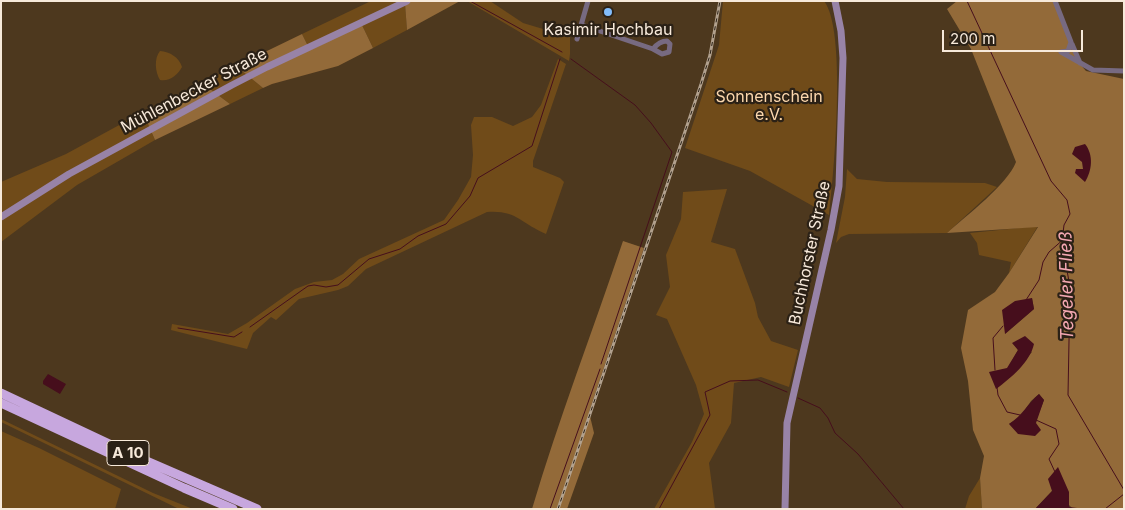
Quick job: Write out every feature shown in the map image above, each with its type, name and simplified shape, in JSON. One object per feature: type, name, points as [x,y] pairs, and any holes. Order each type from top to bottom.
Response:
[{"type":"highway","name":"A 10","points":[[1,393],[145,460],[257,509]]},
{"type":"highway","name":"A 10","points":[[1,403],[233,509]]},
{"type":"main road","name":"Mühlenbecker Straße","points":[[1,217],[69,174],[241,81],[407,1]]},
{"type":"main road","name":"Buchhorster Straße","points":[[785,509],[787,423],[831,230],[839,186],[843,58],[834,1]]},
{"type":"street","points":[[577,39],[588,1]]},
{"type":"street","points":[[1055,1],[1080,64]]},
{"type":"street","points":[[582,25],[653,49]]},
{"type":"street","points":[[1071,42],[1068,51],[1060,52],[1080,64],[1093,70],[1124,71]]},
{"type":"green space","points":[[371,1],[411,1],[405,4],[407,30],[373,48],[362,25],[310,50],[302,34]]},
{"type":"green space","points":[[467,1],[490,1],[523,23],[570,37],[569,61]]},
{"type":"green space","name":"Sonnenschein e.V.","points":[[723,1],[824,1],[831,17],[837,71],[836,137],[829,215],[750,171],[685,148],[719,45]]},
{"type":"green space","points":[[160,51],[174,56],[179,60],[182,67],[176,75],[167,80],[160,80],[157,73],[156,61]]},
{"type":"green space","points":[[558,59],[566,64],[533,161],[533,167],[560,178],[564,182],[546,234],[512,215],[487,212],[366,269],[348,286],[299,299],[276,320],[271,317],[253,333],[247,349],[171,330],[172,324],[228,334],[295,289],[314,282],[332,280],[343,274],[359,259],[444,220],[471,177],[473,155],[471,125],[474,117],[492,117],[513,126],[532,117],[541,105]]},
{"type":"green space","points":[[236,66],[263,88],[230,104],[202,83]]},
{"type":"green space","points":[[145,111],[145,117],[155,140],[77,185],[1,242],[1,182],[66,154]]},
{"type":"green space","points":[[847,169],[857,179],[887,182],[985,183],[997,187],[947,233],[849,234],[841,237],[836,243],[845,197]]},
{"type":"green space","points":[[727,189],[711,242],[735,249],[755,303],[758,317],[771,341],[798,350],[789,387],[761,377],[734,383],[731,423],[709,463],[715,509],[654,509],[692,442],[704,414],[696,385],[667,319],[656,315],[670,287],[666,255],[681,219],[683,192]]},
{"type":"green space","points":[[1038,226],[1009,273],[1011,262],[979,255],[977,243],[970,233]]},
{"type":"green space","points":[[1,419],[153,493],[193,509],[179,509],[1,422]]},
{"type":"green space","points":[[1,431],[121,489],[115,509],[1,509]]},
{"type":"green space","points":[[980,478],[982,509],[965,509],[969,496]]},
{"type":"shaded area","points":[[411,1],[460,1],[407,30],[405,4]]},
{"type":"shaded area","points":[[957,1],[1055,1],[1080,64],[1086,71],[1124,79],[1124,509],[1072,508],[1068,504],[1068,492],[1052,491],[1035,509],[982,509],[980,478],[984,456],[973,430],[968,381],[961,348],[968,310],[995,292],[1038,227],[947,233],[995,190],[1016,162],[971,49],[947,9]],"holes":[[[1032,298],[1034,309],[1005,334]],[[1013,343],[1032,352],[996,389],[1018,350]],[[1039,394],[1044,400],[1035,423],[1009,424],[1021,416],[1031,401]]]},
{"type":"shaded area","points":[[362,25],[373,48],[338,66],[263,88],[236,66],[302,34],[310,50]]},
{"type":"shaded area","points":[[202,83],[230,104],[155,140],[145,117],[145,111]]},
{"type":"shaded area","points":[[1085,144],[1090,153],[1091,163],[1085,182],[1075,173],[1076,169],[1083,169],[1082,162],[1072,154],[1075,147]]},
{"type":"shaded area","points":[[623,241],[644,248],[589,412],[594,433],[567,509],[532,509],[542,475]]},
{"type":"shaded area","points":[[1032,298],[1034,309],[1005,334],[1002,310],[1015,301]]},
{"type":"shaded area","points":[[1025,336],[1034,344],[1032,351],[1014,375],[996,389],[989,372],[1007,368],[1018,350],[1012,343]]},
{"type":"shaded area","points":[[48,374],[66,384],[60,394],[43,384]]},
{"type":"shaded area","points":[[1039,394],[1044,400],[1036,423],[1041,430],[1035,436],[1018,434],[1009,424]]},
{"type":"shaded area","points":[[1058,467],[1069,492],[1069,507],[1085,509],[1035,509],[1052,491],[1048,479]]},
{"type":"waterway","points":[[470,1],[562,52]]},
{"type":"waterway","name":"Tegeler Fließ","points":[[967,1],[1051,181],[1067,200],[1070,214],[1064,225],[1063,233],[1069,246],[1066,265],[1070,287],[1068,395],[1124,490]]},
{"type":"waterway","points":[[250,327],[308,286],[326,287],[338,285],[369,259],[400,249],[418,236],[446,224],[470,196],[478,178],[532,146],[560,59]]},
{"type":"waterway","points":[[571,59],[635,105],[672,152],[601,364]]},
{"type":"waterway","points":[[1026,300],[1039,280],[1043,262],[1049,252],[1065,238]]},
{"type":"waterway","points":[[995,370],[993,338],[1003,326]]},
{"type":"waterway","points":[[178,328],[234,337],[242,332]]},
{"type":"waterway","points":[[550,509],[600,369]]},
{"type":"waterway","points":[[659,509],[710,415],[705,392],[730,381],[758,380],[787,392]]},
{"type":"waterway","points":[[997,387],[998,395],[1007,412],[1020,415]]},
{"type":"waterway","points":[[798,398],[820,408],[828,418],[835,433],[858,454],[904,509]]},
{"type":"waterway","points":[[1036,420],[1056,429],[1059,444],[1049,459],[1055,472]]},
{"type":"waterway","points":[[1105,509],[1124,494]]},
{"type":"railway","points":[[558,509],[701,84],[710,55],[720,1]]},
{"type":"place","name":"Kasimir Hochbau","points":[[608,12]]}]
